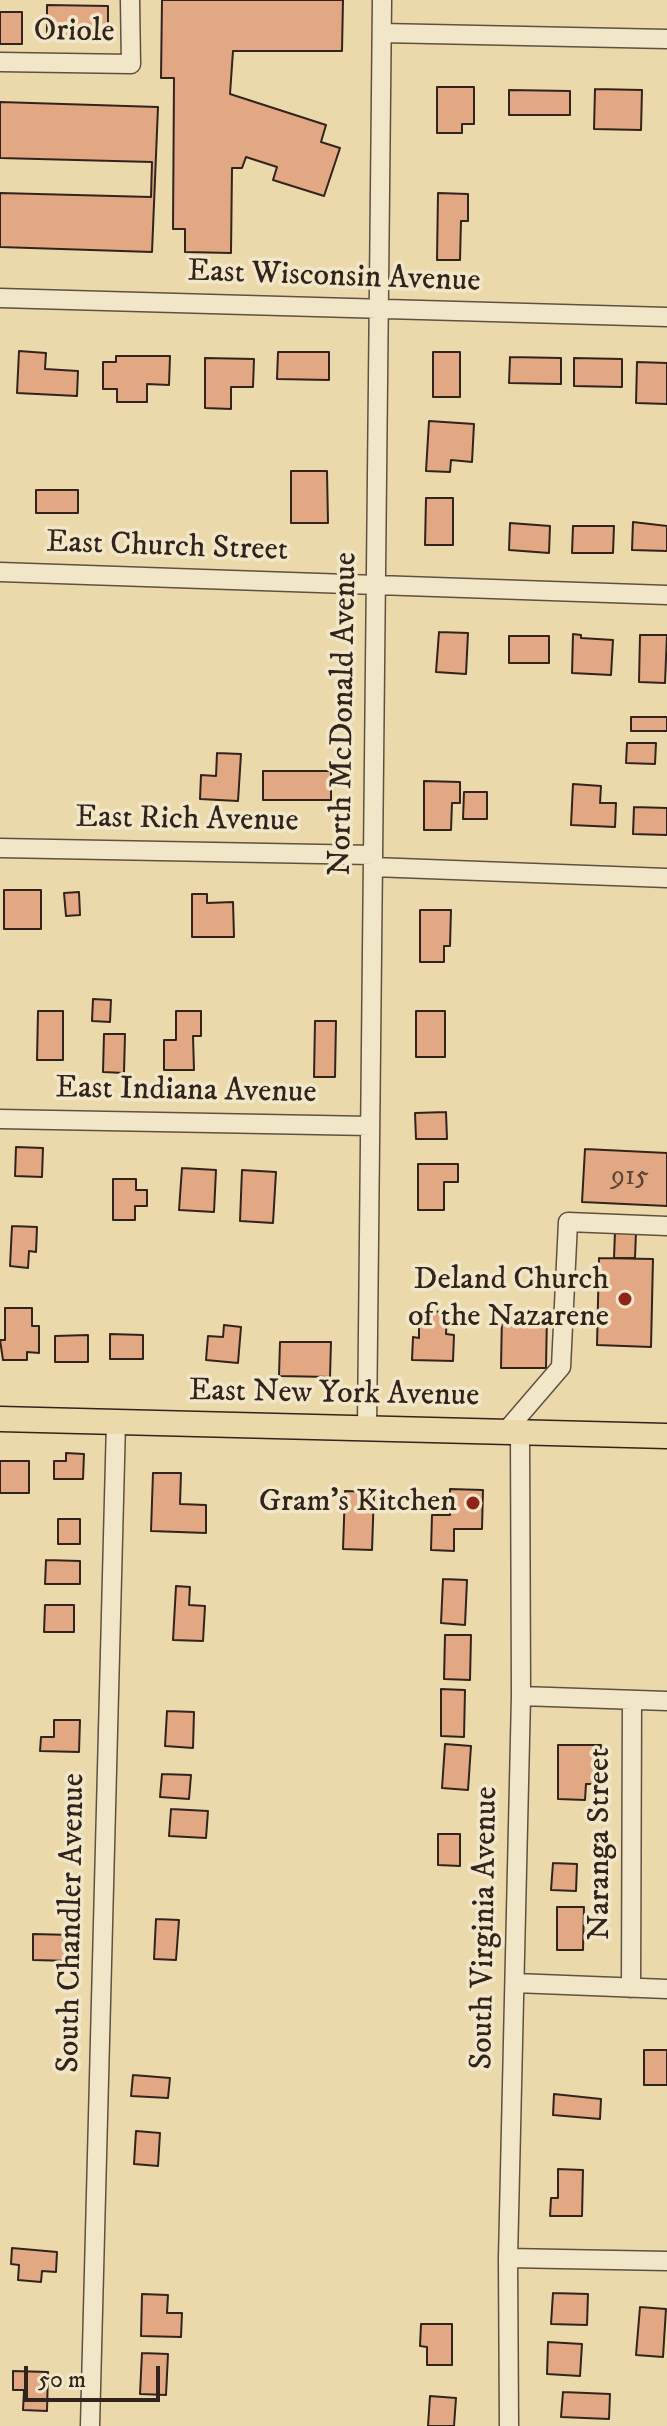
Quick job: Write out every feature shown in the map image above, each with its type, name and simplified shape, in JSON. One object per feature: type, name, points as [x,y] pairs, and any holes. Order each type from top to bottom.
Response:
[{"type":"main road","name":"East New York Avenue","points":[[0,1419],[667,1436]]},
{"type":"street","name":"Oriole","points":[[0,62],[131,64],[130,0]]},
{"type":"street","name":"North McDonald Avenue","points":[[367,1428],[382,0]]},
{"type":"street","points":[[382,33],[667,39]]},
{"type":"street","name":"East Wisconsin Avenue","points":[[0,298],[667,317]]},
{"type":"street","name":"East Church Street","points":[[0,572],[667,595]]},
{"type":"street","name":"East Rich Avenue","points":[[0,848],[373,861],[667,878]]},
{"type":"street","name":"East Indiana Avenue","points":[[0,1119],[370,1126]]},
{"type":"street","points":[[513,1432],[561,1367],[568,1222],[667,1226]]},
{"type":"street","name":"South Chandler Avenue","points":[[90,2426],[116,1422]]},
{"type":"street","name":"South Virginia Avenue","points":[[509,2426],[508,2258],[521,1696],[513,1432]]},
{"type":"street","points":[[521,1696],[667,1701]]},
{"type":"street","name":"Naranga Street","points":[[631,1988],[632,1700]]},
{"type":"street","points":[[515,1983],[667,1989]]},
{"type":"street","points":[[508,2258],[667,2261]]},
{"type":"building","points":[[162,0],[343,0],[342,51],[233,51],[230,94],[326,125],[321,142],[340,148],[324,196],[273,180],[277,167],[246,157],[242,168],[232,168],[231,253],[185,252],[185,229],[173,229],[174,78],[161,78]]},
{"type":"building","points":[[47,5],[108,6],[108,38],[47,38]]},
{"type":"building","points":[[0,12],[22,12],[22,44],[0,44]]},
{"type":"building","points":[[437,87],[474,87],[474,124],[462,124],[462,133],[437,133]]},
{"type":"building","points":[[595,89],[642,90],[641,130],[594,129]]},
{"type":"building","points":[[509,90],[570,91],[570,115],[509,115]]},
{"type":"building","points":[[0,102],[158,107],[152,252],[0,247],[0,193],[151,197],[152,162],[0,158]]},
{"type":"building","points":[[438,193],[468,194],[468,221],[461,221],[460,260],[437,260]]},
{"type":"building","points":[[19,351],[46,353],[45,369],[78,371],[77,396],[17,393]]},
{"type":"building","points":[[278,352],[329,352],[329,380],[277,379]]},
{"type":"building","points":[[433,352],[460,352],[460,397],[433,397]]},
{"type":"building","points":[[116,356],[170,356],[169,385],[147,384],[147,402],[117,402],[117,389],[103,389],[103,362],[116,362]]},
{"type":"building","points":[[510,357],[561,358],[561,384],[509,383]]},
{"type":"building","points":[[205,358],[254,359],[253,387],[231,387],[231,409],[205,408]]},
{"type":"building","points":[[574,358],[622,359],[622,387],[574,386]]},
{"type":"building","points":[[637,362],[667,363],[667,404],[636,403]]},
{"type":"building","points":[[429,421],[474,424],[472,462],[451,460],[450,472],[426,471]]},
{"type":"building","points":[[291,471],[327,471],[328,523],[291,523]]},
{"type":"building","points":[[36,490],[78,490],[78,513],[36,513]]},
{"type":"building","points":[[426,498],[453,498],[453,545],[425,545]]},
{"type":"building","points":[[633,522],[667,526],[667,551],[632,550]]},
{"type":"building","points":[[510,523],[550,526],[549,553],[509,550]]},
{"type":"building","points":[[573,526],[614,526],[613,553],[572,553]]},
{"type":"building","points":[[439,632],[468,633],[466,674],[436,672]]},
{"type":"building","points":[[573,634],[581,635],[581,638],[613,640],[611,675],[572,673]]},
{"type":"building","points":[[640,635],[667,635],[665,683],[639,682]]},
{"type":"building","points":[[509,636],[549,636],[549,663],[509,663]]},
{"type":"building","points":[[631,717],[667,717],[667,731],[631,731]]},
{"type":"building","points":[[627,743],[656,743],[655,764],[626,763]]},
{"type":"building","points":[[217,753],[241,754],[238,801],[200,799],[201,775],[216,776]]},
{"type":"building","points":[[263,771],[331,771],[331,800],[263,800]]},
{"type":"building","points":[[424,781],[460,782],[460,803],[452,803],[451,830],[424,830]]},
{"type":"building","points":[[573,784],[601,786],[600,803],[616,803],[615,827],[571,825]]},
{"type":"building","points":[[464,792],[487,792],[487,819],[463,819]]},
{"type":"building","points":[[634,807],[667,808],[667,835],[633,834]]},
{"type":"building","points":[[4,890],[41,890],[41,929],[4,929]]},
{"type":"building","points":[[79,892],[80,915],[66,916],[64,893]]},
{"type":"building","points":[[192,894],[207,894],[207,903],[233,902],[234,937],[192,937]]},
{"type":"building","points":[[420,910],[451,910],[450,946],[444,946],[444,962],[420,962]]},
{"type":"building","points":[[93,999],[111,1000],[110,1022],[92,1021]]},
{"type":"building","points":[[38,1011],[63,1011],[63,1060],[37,1060]]},
{"type":"building","points":[[176,1011],[201,1011],[201,1036],[193,1036],[194,1070],[164,1070],[164,1040],[176,1040]]},
{"type":"building","points":[[416,1011],[445,1011],[445,1057],[416,1057]]},
{"type":"building","points":[[315,1021],[336,1021],[335,1077],[314,1077]]},
{"type":"building","points":[[104,1034],[125,1034],[124,1073],[103,1072]]},
{"type":"building","points":[[446,1112],[447,1139],[416,1139],[415,1113]]},
{"type":"building","points":[[16,1147],[43,1148],[42,1177],[15,1176]]},
{"type":"building","points":[[585,1149],[667,1153],[667,1206],[582,1202]]},
{"type":"building","points":[[418,1164],[458,1164],[458,1182],[444,1182],[444,1210],[418,1210]]},
{"type":"building","points":[[182,1168],[216,1170],[214,1212],[179,1210]]},
{"type":"building","points":[[242,1170],[276,1172],[273,1223],[240,1221]]},
{"type":"building","points":[[113,1179],[136,1179],[136,1190],[147,1190],[147,1206],[135,1206],[135,1220],[113,1220]]},
{"type":"building","points":[[12,1226],[37,1227],[36,1252],[29,1251],[28,1268],[10,1266]]},
{"type":"building","points":[[615,1231],[636,1232],[635,1258],[614,1258]]},
{"type":"building","points":[[599,1258],[653,1259],[651,1347],[597,1345]]},
{"type":"building","points":[[5,1308],[32,1308],[32,1326],[39,1326],[39,1353],[27,1352],[27,1360],[3,1360],[0,1340],[5,1340]]},
{"type":"building","points":[[419,1311],[447,1312],[446,1334],[454,1335],[453,1361],[412,1360],[413,1337],[419,1338]]},
{"type":"building","points":[[502,1313],[547,1313],[546,1368],[501,1368]]},
{"type":"building","points":[[224,1325],[241,1327],[238,1363],[206,1360],[208,1336],[223,1337]]},
{"type":"building","points":[[110,1334],[143,1335],[143,1359],[110,1359]]},
{"type":"building","points":[[88,1335],[88,1362],[55,1362],[55,1336]]},
{"type":"building","points":[[280,1342],[331,1342],[330,1377],[279,1376]]},
{"type":"building","points":[[66,1453],[84,1454],[83,1479],[54,1479],[54,1461],[66,1461]]},
{"type":"building","points":[[0,1461],[29,1461],[29,1493],[0,1493]]},
{"type":"building","points":[[153,1473],[181,1473],[180,1504],[206,1505],[206,1533],[151,1531]]},
{"type":"building","points":[[450,1489],[483,1490],[482,1529],[454,1529],[454,1551],[431,1550],[432,1515],[450,1515]]},
{"type":"building","points":[[345,1491],[374,1492],[372,1550],[343,1549]]},
{"type":"building","points":[[58,1519],[80,1519],[80,1544],[58,1544]]},
{"type":"building","points":[[46,1560],[80,1561],[80,1584],[45,1584]]},
{"type":"building","points":[[443,1579],[467,1580],[465,1625],[441,1623]]},
{"type":"building","points":[[176,1586],[190,1587],[189,1605],[205,1606],[203,1641],[173,1640]]},
{"type":"building","points":[[45,1605],[74,1605],[74,1632],[44,1632]]},
{"type":"building","points":[[445,1635],[471,1635],[470,1680],[444,1679]]},
{"type":"building","points":[[441,1689],[465,1690],[464,1737],[441,1736]]},
{"type":"building","points":[[167,1711],[194,1712],[193,1748],[165,1746]]},
{"type":"building","points":[[54,1720],[80,1720],[79,1752],[40,1751],[41,1737],[54,1737]]},
{"type":"building","points":[[445,1744],[471,1746],[468,1790],[442,1788]]},
{"type":"building","points":[[558,1745],[601,1745],[601,1784],[586,1784],[585,1800],[558,1799]]},
{"type":"building","points":[[162,1774],[191,1775],[189,1799],[160,1797]]},
{"type":"building","points":[[171,1809],[208,1811],[206,1838],[169,1836]]},
{"type":"building","points":[[438,1834],[460,1834],[460,1866],[438,1865]]},
{"type":"building","points":[[553,1863],[577,1864],[576,1891],[551,1890]]},
{"type":"building","points":[[557,1907],[584,1907],[583,1950],[557,1950]]},
{"type":"building","points":[[156,1919],[179,1920],[176,1960],[154,1959]]},
{"type":"building","points":[[33,1934],[72,1935],[71,1961],[33,1960]]},
{"type":"building","points":[[644,2050],[667,2050],[667,2085],[644,2085]]},
{"type":"building","points":[[133,2075],[170,2078],[168,2098],[131,2096]]},
{"type":"building","points":[[554,2094],[601,2099],[600,2119],[553,2115]]},
{"type":"building","points":[[136,2131],[160,2133],[158,2166],[134,2164]]},
{"type":"building","points":[[558,2169],[583,2170],[582,2216],[550,2216],[551,2198],[558,2198]]},
{"type":"building","points":[[12,2248],[57,2252],[56,2272],[42,2271],[41,2282],[18,2280],[19,2265],[11,2264]]},
{"type":"building","points":[[553,2293],[588,2294],[587,2325],[551,2324]]},
{"type":"building","points":[[142,2294],[168,2295],[167,2313],[182,2313],[181,2337],[141,2336]]},
{"type":"building","points":[[640,2307],[666,2309],[663,2357],[636,2355]]},
{"type":"building","points":[[421,2324],[452,2324],[452,2365],[427,2365],[427,2347],[420,2346]]},
{"type":"building","points":[[548,2342],[582,2344],[580,2376],[547,2374]]},
{"type":"building","points":[[142,2353],[168,2354],[166,2395],[140,2394]]},
{"type":"building","points":[[13,2371],[48,2372],[47,2411],[23,2410],[24,2390],[13,2390]]},
{"type":"building","points":[[563,2392],[610,2394],[609,2419],[561,2417]]},
{"type":"building","points":[[430,2396],[456,2398],[454,2426],[428,2426]]},
{"type":"place","name":"Deland Church of the Nazarene","points":[[625,1299]]},
{"type":"place","name":"Gram's Kitchen","points":[[473,1503]]}]
